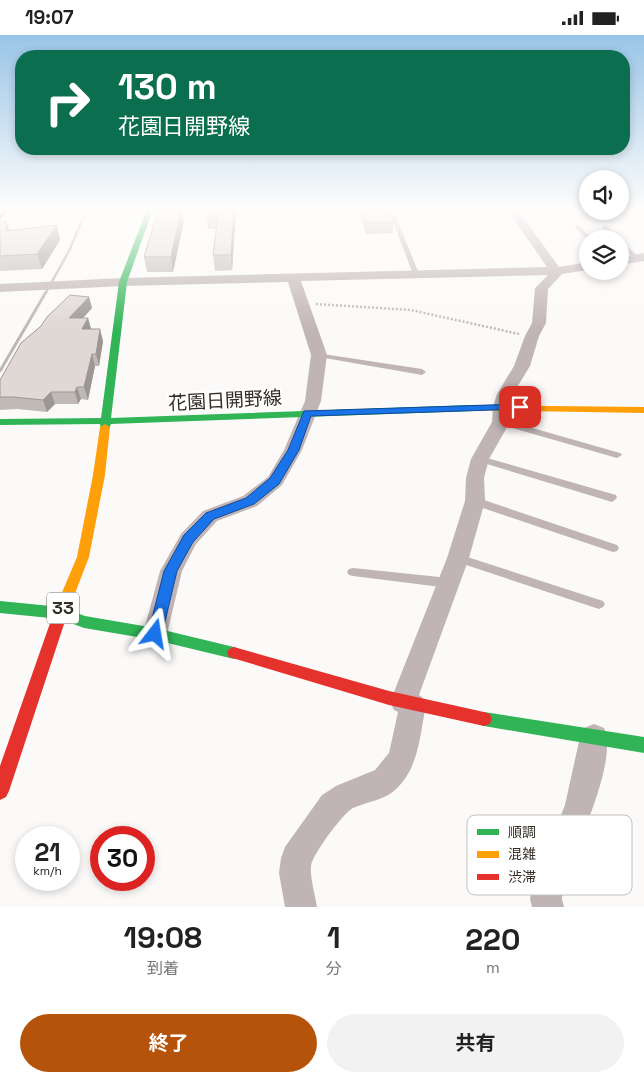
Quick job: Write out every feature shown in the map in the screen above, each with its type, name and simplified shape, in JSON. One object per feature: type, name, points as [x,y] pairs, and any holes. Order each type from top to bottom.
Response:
[{"type":"main road","name":"33","points":[[0,791],[61,613],[83,557],[99,475],[107,421],[123,282],[135,250]]},
{"type":"main road","name":"花園日開野線","points":[[0,422],[107,421],[307,413],[501,414],[644,410]]},
{"type":"main road","points":[[0,607],[61,613],[84,622],[155,634],[218,648],[408,704],[447,713],[644,745]]},
{"type":"street","points":[[541,250],[556,271]]},
{"type":"street","points":[[0,288],[123,282],[416,273],[556,271],[579,267]]},
{"type":"street","points":[[301,907],[295,873],[296,858],[332,805],[346,796],[365,790],[385,780],[401,760],[408,704],[458,559],[475,501],[475,478],[480,459],[501,414],[505,394],[522,366],[532,336],[539,323],[541,288],[556,275],[556,271]]},
{"type":"street","points":[[155,634],[171,571],[188,539],[210,516],[250,501],[274,481],[293,450],[313,401],[319,355],[293,278]]},
{"type":"street","points":[[576,815],[580,806],[594,737]]},
{"type":"street","points":[[546,895],[548,907]]},
{"type":"lane","points":[[407,250],[416,273]]},
{"type":"lane","points":[[319,355],[422,372]]},
{"type":"lane","points":[[501,414],[617,455]]},
{"type":"lane","points":[[480,459],[612,498]]},
{"type":"lane","points":[[475,501],[613,548]]},
{"type":"lane","points":[[458,559],[599,604]]},
{"type":"lane","points":[[353,571],[449,583]]},
{"type":"path","points":[[302,304],[411,309],[441,318],[532,336]]},
{"type":"building","points":[[0,250],[40,250],[37,254],[0,256]]},
{"type":"building","points":[[146,250],[173,250],[171,257],[144,257]]},
{"type":"building","points":[[214,250],[231,250],[231,255],[213,255]]},
{"type":"building","points":[[70,295],[89,297],[69,318],[88,318],[82,329],[100,329],[96,354],[92,354],[84,387],[77,387],[75,392],[51,392],[43,400],[0,397],[0,380],[21,343],[41,326],[47,317]]},
{"type":"railway","points":[[45,294],[70,250]]},
{"type":"railway","points":[[0,371],[46,292]]},
{"type":"traffic: fast","points":[[105,427],[123,282],[135,250]]},
{"type":"traffic: fast","points":[[107,421],[473,408]]},
{"type":"traffic: fast","points":[[0,422],[107,421]]},
{"type":"traffic: fast","points":[[0,607],[61,613],[84,622],[155,634],[234,653]]},
{"type":"traffic: fast","points":[[484,719],[644,745]]},
{"type":"traffic: slow","points":[[473,408],[644,410]]},
{"type":"traffic: slow","points":[[62,609],[83,557],[99,475],[105,427]]},
{"type":"traffic: jam","points":[[0,791],[62,609]]},
{"type":"traffic: jam","points":[[234,653],[389,698],[484,719]]},
{"type":"route","points":[[155,634],[171,571],[188,539],[210,516],[250,501],[274,481],[293,450],[307,413],[520,407]]}]
